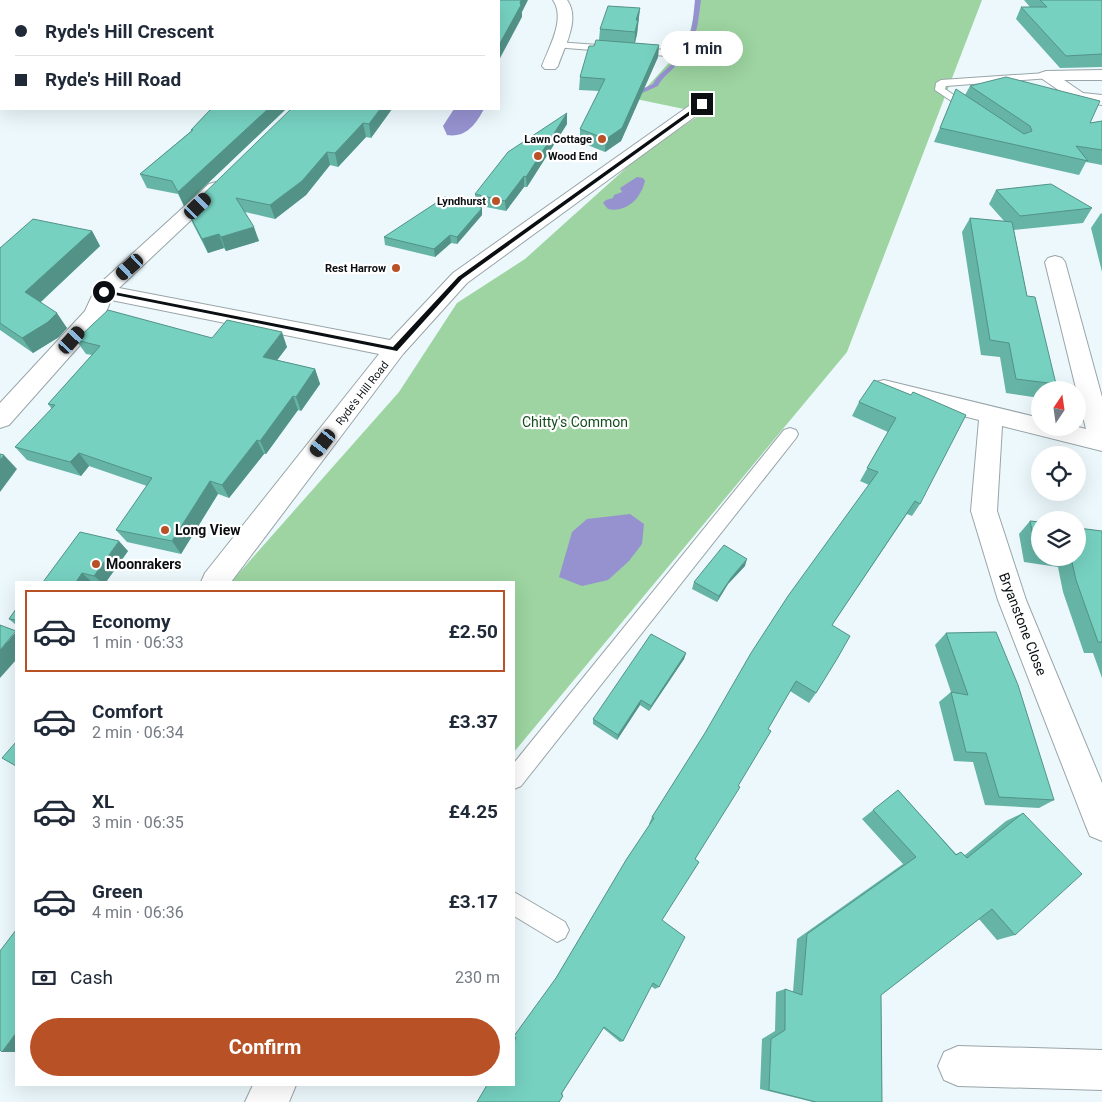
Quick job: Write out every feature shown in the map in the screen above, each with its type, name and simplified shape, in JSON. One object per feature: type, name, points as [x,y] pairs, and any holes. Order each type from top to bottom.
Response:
[{"type":"street","points":[[550,66],[568,15],[564,3],[560,0]]},
{"type":"street","points":[[1046,76],[1102,75]]},
{"type":"street","points":[[1046,76],[1079,96],[1102,100]]},
{"type":"street","name":"Ryde's Hill Road","points":[[216,581],[395,350],[460,278],[702,104]]},
{"type":"street","points":[[0,419],[95,314],[104,292],[226,178]]},
{"type":"street","points":[[884,388],[1102,442],[1055,262]]},
{"type":"street","points":[[104,292],[395,350]]},
{"type":"street","name":"Bryanstone Close","points":[[991,416],[984,511],[1012,600],[1102,824]]},
{"type":"street","points":[[958,1066],[1102,1070]]},
{"type":"street","points":[[266,1102],[275,1086]]},
{"type":"lane","points":[[557,45],[667,54]]},
{"type":"lane","points":[[979,116],[940,90],[941,82],[1046,76]]},
{"type":"lane","points":[[515,778],[790,434]]},
{"type":"lane","points":[[515,903],[557,930]]},
{"type":"green space","name":"Chitty's Common","points":[[698,0],[982,0],[847,352],[515,751],[515,581],[232,581],[399,392],[457,303],[525,259],[645,151],[703,113],[636,99],[687,43]]},
{"type":"shaded area","points":[[453,110],[483,110],[474,125],[460,134],[447,135],[443,126]]},
{"type":"shaded area","points":[[637,177],[643,178],[645,181],[637,198],[621,209],[608,209],[603,203],[622,192],[620,188]]},
{"type":"shaded area","points":[[630,514],[644,524],[642,544],[629,561],[608,580],[582,586],[559,577],[572,532],[587,519]]},
{"type":"building","points":[[500,0],[521,0],[521,5],[500,43]]},
{"type":"building","points":[[1040,0],[1102,0],[1102,54],[1066,56],[1021,7],[1047,7]]},
{"type":"building","points":[[608,6],[640,8],[635,32],[600,29]]},
{"type":"building","points":[[596,40],[659,45],[622,128],[606,139],[580,129],[605,79],[580,77],[589,46],[594,46]]},
{"type":"building","points":[[1006,77],[1100,101],[1090,123],[1102,121],[1102,150],[1076,146],[1088,161],[940,128],[956,89],[1024,134],[1032,131],[1030,126],[970,86]]},
{"type":"building","points":[[210,110],[267,110],[178,192],[172,181],[140,174],[193,130],[191,130]]},
{"type":"building","points":[[290,110],[379,110],[369,124],[363,123],[335,153],[327,152],[302,181],[270,205],[236,198],[254,227],[221,237],[219,234],[202,239],[187,210]]},
{"type":"building","points":[[567,113],[526,177],[524,176],[505,201],[475,194],[508,152]]},
{"type":"building","points":[[1051,184],[1092,208],[1020,216],[996,190]]},
{"type":"building","points":[[445,197],[482,208],[457,237],[450,235],[434,249],[384,237]]},
{"type":"building","points":[[970,218],[1012,222],[1027,296],[1035,297],[1055,381],[1016,379],[1009,343],[990,340]]},
{"type":"building","points":[[33,219],[92,231],[25,292],[57,313],[48,322],[22,338],[0,323],[0,248]]},
{"type":"building","points":[[108,310],[212,338],[227,320],[282,332],[263,357],[315,369],[296,397],[293,396],[260,441],[257,440],[222,485],[210,481],[172,541],[116,530],[152,478],[79,453],[70,462],[15,447],[55,405],[48,404],[100,346],[76,340]]},
{"type":"building","points":[[874,380],[911,395],[913,392],[966,415],[920,504],[915,501],[832,625],[850,636],[837,659],[816,693],[796,681],[768,729],[771,731],[738,786],[740,787],[695,859],[699,862],[662,920],[685,937],[659,987],[653,983],[623,1041],[604,1027],[561,1094],[563,1096],[559,1102],[477,1102],[486,1086],[515,1086],[515,1035],[556,978],[626,860],[654,818],[652,817],[705,733],[751,653],[788,596],[878,472],[867,468],[896,418],[859,402]]},
{"type":"building","points":[[1086,529],[1102,531],[1102,642],[1098,642],[1073,566],[1086,566]]},
{"type":"building","points":[[80,532],[119,541],[94,576],[82,573],[77,581],[44,581]]},
{"type":"building","points":[[724,545],[747,559],[719,596],[694,582]]},
{"type":"building","points":[[15,610],[15,620],[9,619]]},
{"type":"building","points":[[0,625],[15,632],[0,650]]},
{"type":"building","points":[[996,632],[1018,685],[1054,800],[999,797],[986,753],[966,752],[951,692],[968,695],[946,633]]},
{"type":"building","points":[[651,634],[686,653],[651,706],[641,700],[618,735],[593,719]]},
{"type":"building","points":[[15,743],[15,765],[2,758]]},
{"type":"building","points":[[898,790],[956,855],[961,852],[967,858],[1023,813],[1082,874],[1015,935],[992,909],[881,995],[882,1102],[816,1102],[769,1090],[771,1039],[785,1030],[785,989],[802,995],[807,934],[916,857],[873,810]]},
{"type":"building","points":[[15,931],[15,1034],[2,1052],[0,1050],[0,951]]},
{"type":"waterway","points":[[696,14],[698,0]]},
{"type":"waterway","points":[[631,96],[656,85],[658,79],[678,60],[691,41],[696,16]]},
{"type":"place","name":"Lawn Cottage","points":[[602,139]]},
{"type":"place","name":"Wood End","points":[[538,156]]},
{"type":"place","name":"Lyndhurst","points":[[496,201]]},
{"type":"place","name":"Rest Harrow","points":[[396,268]]},
{"type":"place","name":"Long View","points":[[165,530]]},
{"type":"place","name":"Moonrakers","points":[[96,564]]},
{"type":"route","points":[[104,292],[395,350],[460,278],[702,104]]}]
